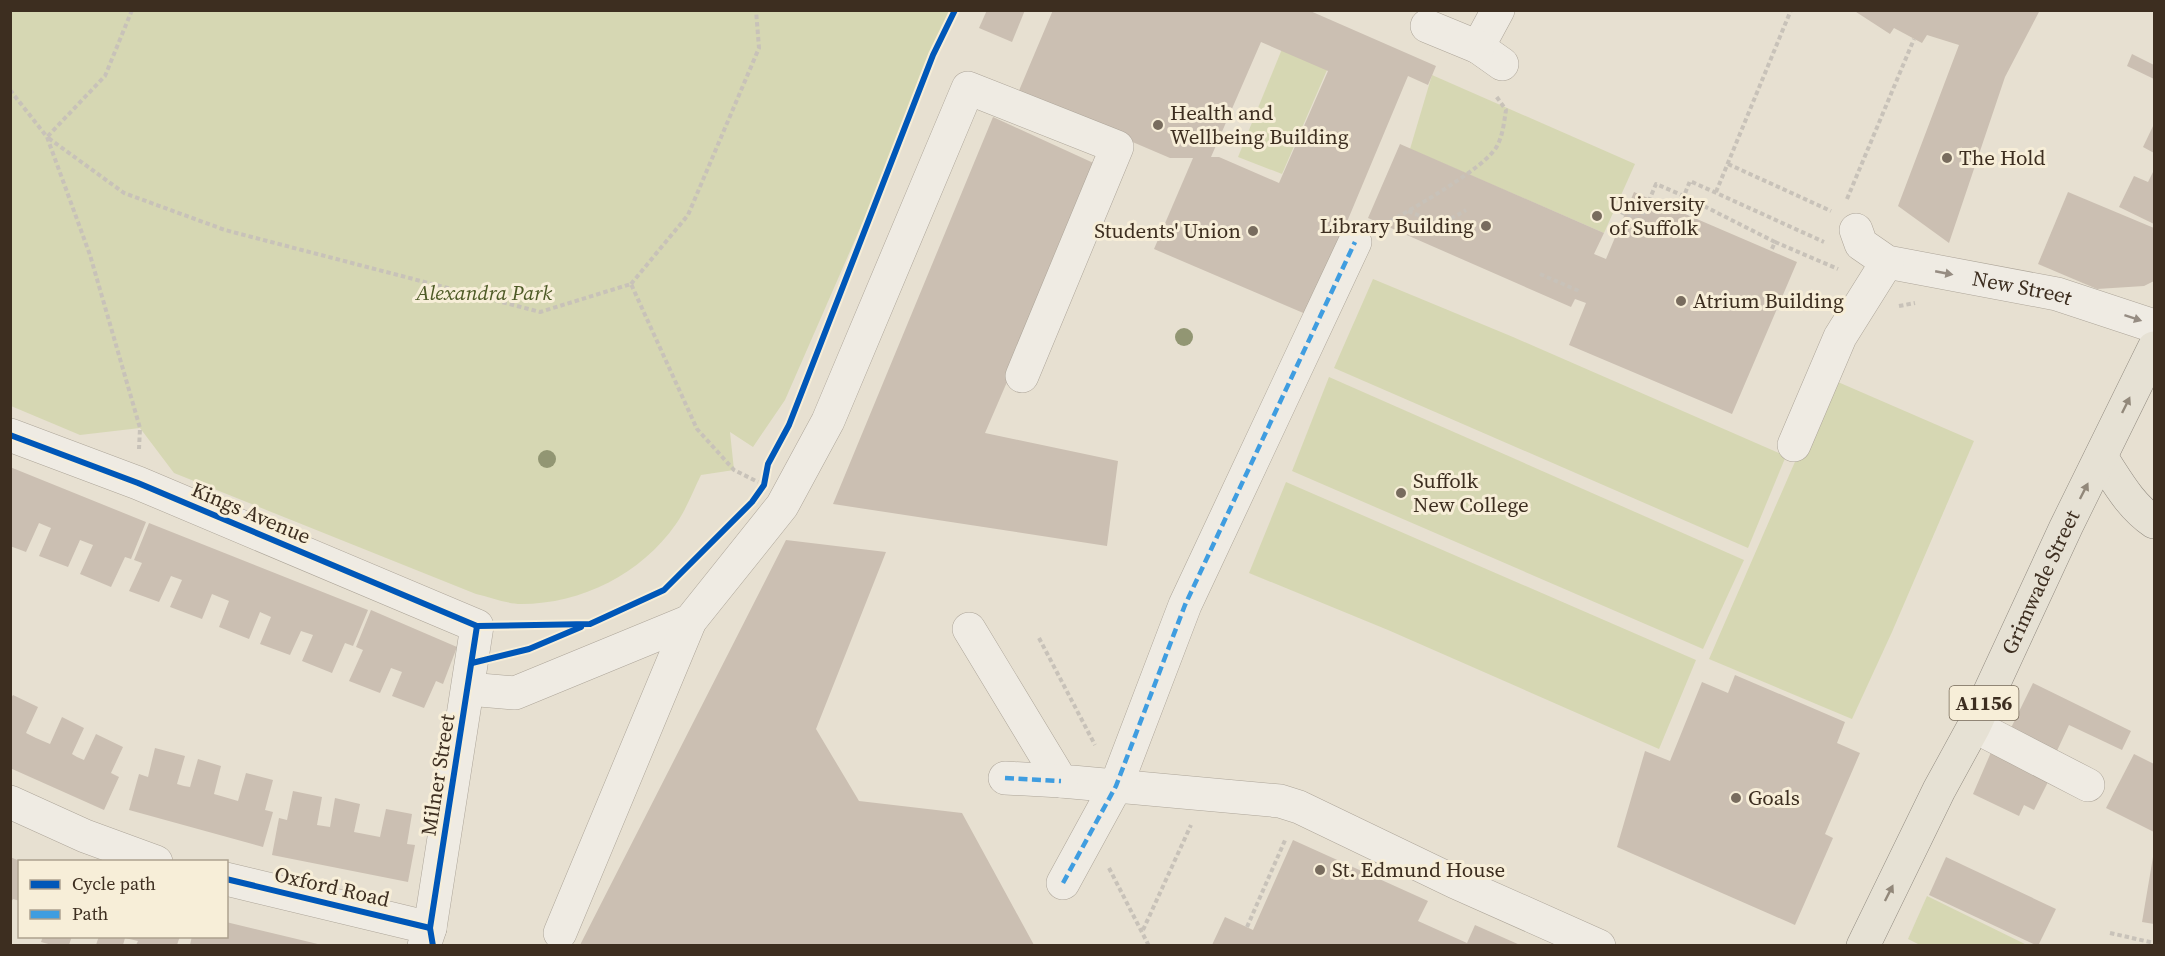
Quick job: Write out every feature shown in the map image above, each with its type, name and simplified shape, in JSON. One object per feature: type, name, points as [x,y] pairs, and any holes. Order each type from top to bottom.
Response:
[{"type":"main road","name":"Grimwade Street","points":[[1863,945],[1939,790],[1974,726],[2066,527],[2154,348]]},
{"type":"main road","points":[[2101,457],[2127,496],[2142,514],[2154,522]]},
{"type":"street","points":[[1427,26],[1491,68],[1498,10]]},
{"type":"street","points":[[560,933],[690,621],[782,506],[828,421],[968,88],[1117,147],[1022,376]]},
{"type":"street","points":[[1794,445],[1840,337],[1887,262],[1861,244],[1847,217]]},
{"type":"street","points":[[1063,883],[1116,786],[1185,605],[1355,242]]},
{"type":"street","name":"New Street","points":[[1887,262],[2057,294],[2154,326]]},
{"type":"street","name":"Kings Avenue","points":[[10,435],[138,483],[477,626]]},
{"type":"street","points":[[468,689],[515,693],[690,621]]},
{"type":"street","name":"Milner Street","points":[[427,937],[477,626]]},
{"type":"street","points":[[969,629],[1061,781]]},
{"type":"street","points":[[1974,726],[2088,785]]},
{"type":"street","points":[[1005,778],[1280,801],[1299,807],[1455,882],[1599,945]]},
{"type":"street","points":[[10,802],[86,836],[153,860]]},
{"type":"street","name":"Oxford Road","points":[[228,880],[427,937]]},
{"type":"path","points":[[47,137],[105,76],[132,10]]},
{"type":"path","points":[[10,90],[47,137],[124,193],[225,230],[540,312],[631,284],[688,215],[759,48],[756,10]]},
{"type":"path","points":[[1684,196],[1690,181],[1716,192],[1791,10]]},
{"type":"path","points":[[1728,164],[1847,217],[1914,39]]},
{"type":"path","points":[[1355,242],[1473,170],[1497,147],[1506,110],[1491,68]]},
{"type":"path","points":[[47,137],[90,255],[140,428],[138,483]]},
{"type":"path","points":[[1637,229],[1656,184],[1775,242],[1839,270]]},
{"type":"path","points":[[1614,209],[1641,220]]},
{"type":"path","points":[[1407,211],[1437,223],[1453,218],[1466,210]]},
{"type":"path","points":[[1771,251],[1775,242]]},
{"type":"path","points":[[1540,274],[1579,291]]},
{"type":"path","points":[[631,284],[697,429],[734,470],[764,485]]},
{"type":"path","points":[[758,493],[764,485],[766,474]]},
{"type":"path","points":[[1039,638],[1116,786]]},
{"type":"path","points":[[1143,930],[1205,794]]},
{"type":"path","points":[[1247,927],[1299,807]]},
{"type":"path","points":[[2110,933],[2154,943]]},
{"type":"green space","name":"Alexandra Park","points":[[10,11],[955,11],[785,400],[753,447],[730,432],[734,470],[701,475],[676,524],[646,558],[628,571],[608,583],[566,599],[516,604],[476,594],[174,473],[140,428],[80,435],[11,406]]},
{"type":"green space","points":[[1282,49],[1327,70],[1282,174],[1238,157]]},
{"type":"green space","points":[[1432,75],[1635,164],[1604,233],[1410,149]]},
{"type":"green space","points":[[1373,279],[1513,337],[1786,456],[1748,548],[1334,368]]},
{"type":"green space","points":[[1329,377],[1744,560],[1703,649],[1292,471]]},
{"type":"green space","points":[[1831,379],[1974,441],[1852,719],[1709,659]]},
{"type":"green space","points":[[1286,482],[1696,660],[1659,749],[1388,630],[1249,573]]},
{"type":"green space","points":[[1927,896],[2027,945],[1922,946],[1908,939]]},
{"type":"building","points":[[987,10],[1025,10],[1012,42],[979,28]]},
{"type":"building","name":"Health and Wellbeing Building","points":[[1053,10],[1308,10],[1436,66],[1428,85],[1408,76],[1308,315],[1154,249],[1193,158],[1170,158],[1018,93]],"holes":[[[1261,42],[1328,71],[1279,183],[1219,157],[1211,157]]]},
{"type":"building","name":"The Hold","points":[[1853,10],[2040,10],[2005,77],[1949,243],[1898,206],[1959,45],[1927,35],[1922,43],[1894,28],[1890,34]]},
{"type":"building","points":[[2132,54],[2154,65],[2154,79],[2127,66]]},
{"type":"building","points":[[993,117],[1100,166],[985,433],[1118,461],[1107,546],[833,504]]},
{"type":"building","points":[[2154,124],[2154,153],[2143,147]]},
{"type":"building","name":"Atrium Building","points":[[1400,144],[1604,233],[1594,254],[1606,259],[1634,192],[1797,262],[1732,414],[1569,345],[1586,303],[1575,299],[1571,307],[1368,218]]},
{"type":"building","points":[[2154,170],[2154,224],[2119,207],[2134,176],[2148,182]]},
{"type":"building","points":[[2068,192],[2154,228],[2154,281],[2144,286],[2097,289],[2038,264]]},
{"type":"building","points":[[10,467],[146,522],[131,559],[125,557],[111,587],[80,574],[93,545],[80,540],[68,567],[39,556],[51,528],[39,523],[26,552],[10,546]]},
{"type":"building","points":[[149,523],[368,610],[353,646],[345,643],[332,673],[302,661],[313,635],[301,631],[290,655],[260,644],[271,617],[260,612],[249,639],[219,627],[229,601],[212,594],[202,619],[170,607],[182,580],[171,576],[159,602],[129,591],[142,563],[134,560]]},
{"type":"building","points":[[786,540],[886,552],[816,729],[859,801],[962,813],[1034,945],[580,945]]},
{"type":"building","points":[[371,610],[457,647],[443,684],[436,681],[424,708],[392,696],[402,672],[391,668],[380,693],[349,681],[363,650],[356,647]]},
{"type":"building","name":"Goals","points":[[1735,675],[1845,722],[1837,743],[1860,753],[1825,834],[1833,838],[1795,925],[1617,847],[1645,751],[1670,761],[1702,682],[1728,693]]},
{"type":"building","points":[[2033,683],[2131,731],[2122,750],[2069,725],[2055,755],[2009,732]]},
{"type":"building","points":[[13,695],[38,707],[26,733],[36,738],[50,744],[62,717],[84,728],[72,754],[77,757],[84,760],[96,734],[123,747],[111,773],[119,777],[104,810],[10,768],[10,700]]},
{"type":"building","points":[[155,748],[185,756],[177,784],[184,786],[190,787],[198,759],[221,766],[214,794],[238,801],[246,773],[273,780],[265,810],[273,812],[263,847],[129,810],[139,774],[148,777]]},
{"type":"building","points":[[1992,750],[2050,778],[2034,810],[2024,805],[2019,816],[1973,794]]},
{"type":"building","points":[[2134,754],[2154,764],[2154,832],[2106,808]]},
{"type":"building","points":[[293,791],[322,797],[317,825],[330,827],[335,798],[360,804],[354,832],[380,837],[386,809],[412,814],[407,844],[415,845],[408,882],[272,855],[279,818],[287,820]]},
{"type":"building","name":"St. Edmund House","points":[[1293,840],[1428,901],[1418,921],[1467,943],[1475,925],[1520,945],[1212,945],[1225,917],[1253,930]]},
{"type":"building","points":[[10,857],[18,860],[18,900],[13,899],[10,903]]},
{"type":"building","points":[[1946,857],[2056,909],[2038,946],[1929,895]]},
{"type":"building","points":[[2154,857],[2154,924],[2142,922]]},
{"type":"building","points":[[228,922],[322,945],[190,945],[192,938],[228,938]]},
{"type":"building","points":[[42,938],[71,938],[69,945],[52,945],[41,942]]},
{"type":"building","points":[[98,938],[125,938],[123,945],[96,945]]},
{"type":"building","points":[[125,938],[179,938],[177,945],[136,945],[138,941]]},
{"type":"marked path","points":[[1063,883],[1116,786],[1185,605],[1355,242]]},
{"type":"marked path","points":[[1005,778],[1061,781]]},
{"type":"cycle path","points":[[10,435],[138,483],[477,626],[590,624],[664,590],[752,502],[764,485],[768,464],[789,425],[933,55],[955,10]]},
{"type":"cycle path","points":[[433,946],[430,928],[477,626]]},
{"type":"cycle path","points":[[472,663],[529,649],[581,627]]},
{"type":"cycle path","points":[[228,879],[430,928]]},
{"type":"place","name":"Health and Wellbeing Building","points":[[1158,125]]},
{"type":"place","name":"The Hold","points":[[1947,158]]},
{"type":"place","name":"University of Suffolk","points":[[1597,216]]},
{"type":"place","name":"Library Building","points":[[1486,226]]},
{"type":"place","name":"Students' Union","points":[[1253,231]]},
{"type":"place","name":"Atrium Building","points":[[1681,301]]},
{"type":"place","name":"Suffolk New College","points":[[1401,493]]},
{"type":"place","name":"Goals","points":[[1736,798]]},
{"type":"place","name":"St. Edmund House","points":[[1320,870]]}]
